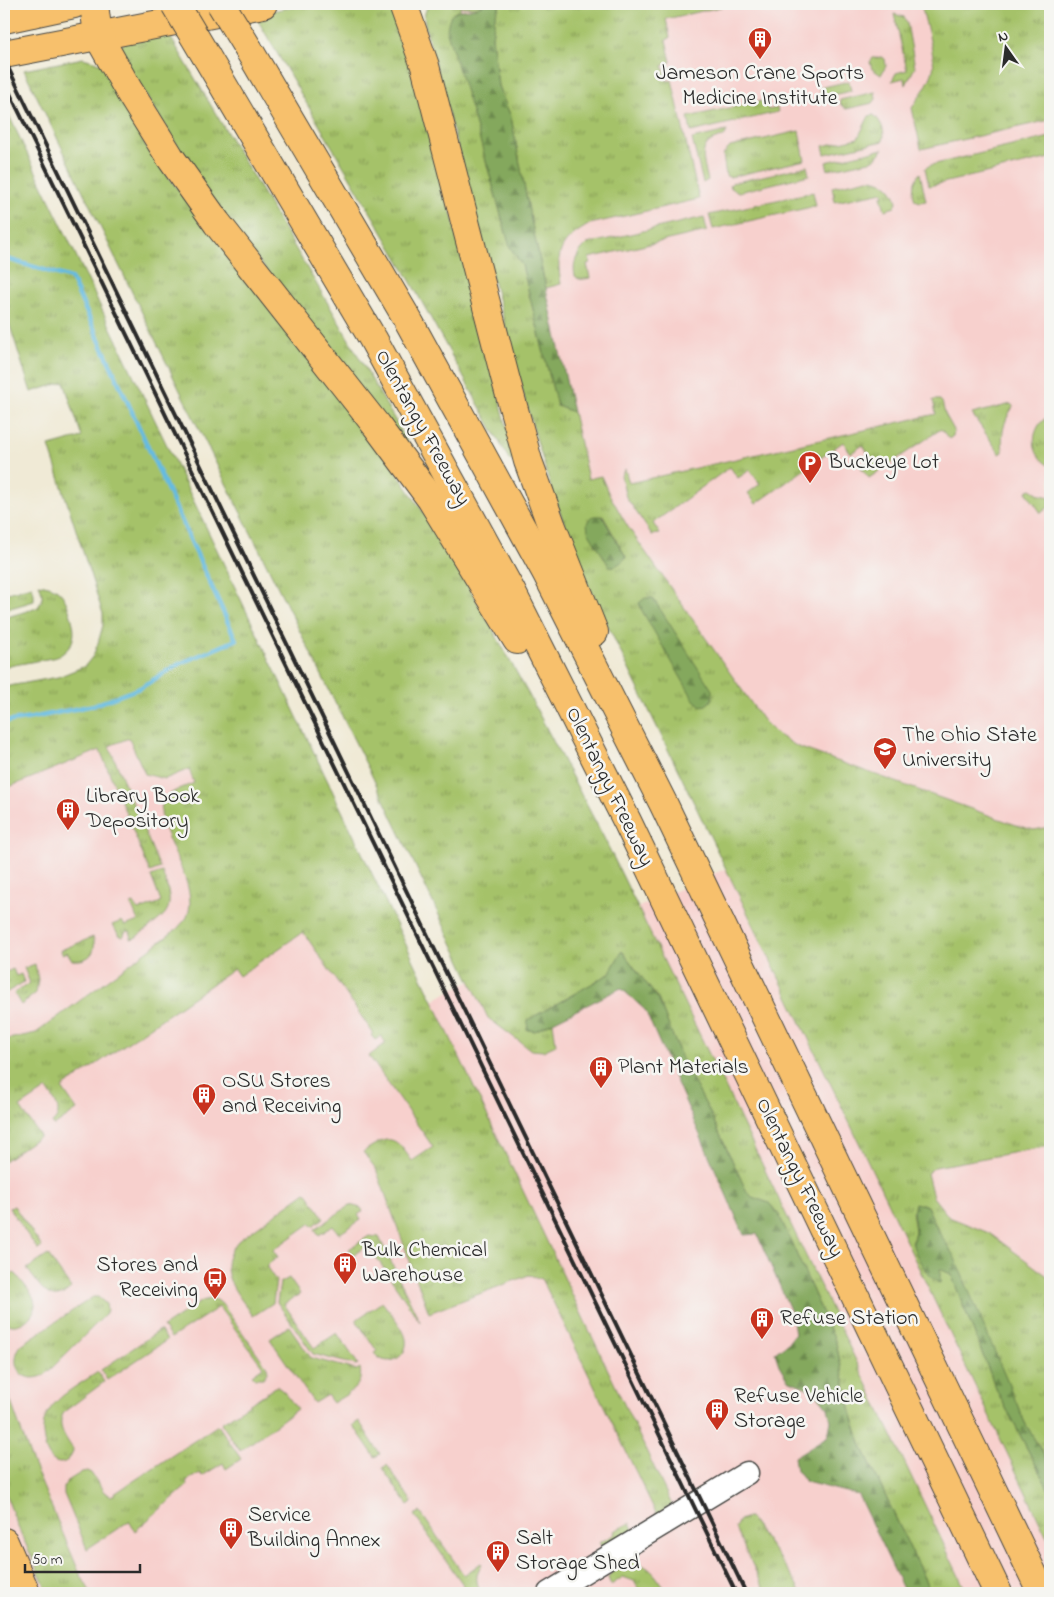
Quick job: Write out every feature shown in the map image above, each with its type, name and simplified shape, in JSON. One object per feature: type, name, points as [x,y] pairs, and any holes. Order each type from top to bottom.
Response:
[{"type":"main road","points":[[4,19],[38,8],[74,4]]},
{"type":"main road","points":[[94,4],[98,36],[170,157],[197,197],[376,425],[431,499],[627,821]]},
{"type":"main road","name":"Olentangy Freeway","points":[[175,4],[374,339],[511,591],[627,821],[998,1593]]},
{"type":"main road","name":"Olentangy Freeway","points":[[222,4],[408,320],[546,572],[663,803],[1042,1593]]},
{"type":"main road","points":[[4,54],[263,4]]},
{"type":"main road","points":[[403,4],[424,66],[528,461],[552,527],[663,803]]},
{"type":"main road","points":[[422,4],[420,34],[424,66]]},
{"type":"main road","points":[[4,1542],[26,1593]]},
{"type":"street","points":[[549,1593],[746,1473]]},
{"type":"shaded area","name":"The Ohio State University","points":[[449,4],[1050,4],[1050,1593],[4,1593],[4,687],[58,677],[221,619],[423,1007],[453,989],[761,853],[579,503]]},
{"type":"green space","points":[[311,4],[397,4],[515,458],[510,461],[398,259],[254,14]]},
{"type":"green space","points":[[428,4],[483,4],[478,7],[460,7],[473,115],[510,247],[522,265],[557,406],[573,412],[588,479],[601,476],[628,527],[763,720],[778,735],[798,747],[1019,826],[1034,830],[1050,827],[1050,1146],[935,1167],[927,1173],[933,1197],[949,1217],[989,1233],[1050,1278],[1050,1466],[1025,1423],[927,1206],[912,1211],[915,1231],[912,1243],[940,1269],[951,1274],[997,1391],[1050,1492],[1050,1543],[852,1128],[587,583],[552,491],[527,407],[424,16]],"holes":[[[603,516],[626,557],[587,523]]]},
{"type":"green space","points":[[483,4],[500,4],[495,16],[492,37],[498,86],[511,117],[529,211],[573,412],[557,406],[522,265],[510,247],[473,115],[447,32],[448,22],[455,12]]},
{"type":"green space","points":[[500,4],[734,4],[666,19],[670,38],[666,40],[671,62],[663,65],[667,81],[672,80],[699,199],[590,224],[566,241],[562,248],[559,263],[561,284],[546,288],[511,117],[498,86],[492,37],[495,16]]},
{"type":"green space","points":[[921,4],[1050,4],[1050,120],[921,149],[912,108],[929,80],[933,64]]},
{"type":"green space","points":[[894,14],[904,17],[907,23],[915,67],[906,85],[904,78],[892,81],[896,73],[907,70]]},
{"type":"green space","points":[[167,31],[411,448],[407,451],[211,199],[121,56],[121,46],[128,39]]},
{"type":"green space","points":[[881,57],[885,59],[886,66],[881,75],[872,69],[870,62],[873,58]]},
{"type":"green space","points":[[83,58],[103,65],[148,150],[366,426],[451,554],[529,695],[603,836],[967,1593],[931,1593],[862,1446],[851,1412],[836,1343],[779,1215],[769,1203],[751,1197],[746,1190],[708,1109],[684,1064],[658,999],[622,951],[609,974],[528,1020],[535,1031],[553,1022],[556,1045],[543,1051],[531,1050],[488,1018],[383,798],[185,401],[24,70]]},
{"type":"green space","points":[[849,81],[851,91],[821,96],[820,88]]},
{"type":"green space","points":[[875,92],[876,99],[873,103],[846,109],[841,105],[840,100]]},
{"type":"green space","points":[[766,100],[768,110],[777,108],[778,112],[691,132],[688,117]]},
{"type":"green space","points":[[4,105],[672,1505],[657,1515],[542,1279],[529,1275],[429,1313],[376,1169],[363,1152],[380,1142],[391,1140],[401,1146],[412,1161],[433,1147],[369,1056],[386,1043],[381,1036],[375,1040],[371,1035],[373,1033],[303,932],[239,976],[234,969],[62,1088],[77,1110],[54,1126],[52,1123],[58,1115],[58,1111],[47,1089],[20,1107],[40,1136],[4,1161],[4,1040],[36,1033],[177,929],[185,920],[190,903],[188,887],[183,871],[168,839],[161,811],[164,800],[170,794],[194,783],[189,769],[165,779],[145,774],[129,738],[109,746],[160,868],[150,872],[100,750],[4,789],[4,687],[58,677],[85,666],[93,656],[98,643],[103,625],[103,614],[49,446],[82,437],[64,382],[31,392],[4,307]]},
{"type":"green space","points":[[874,115],[882,127],[883,141],[825,154],[823,146],[858,138],[869,116]]},
{"type":"green space","points":[[727,131],[724,137],[715,139],[705,147],[703,159],[708,180],[703,183],[692,139]]},
{"type":"green space","points":[[799,131],[805,160],[730,177],[726,176],[723,155],[730,147]]},
{"type":"green space","points":[[1050,137],[1050,158],[929,186],[925,168],[931,165]]},
{"type":"green space","points":[[883,149],[874,160],[828,170],[826,162]]},
{"type":"green space","points":[[807,166],[809,175],[739,192],[731,188],[730,185],[732,183]]},
{"type":"green space","points":[[920,173],[926,201],[920,202],[915,200],[913,190]]},
{"type":"green space","points":[[873,179],[887,185],[896,197],[895,207],[885,210],[881,196],[884,196],[883,192],[835,202],[832,187]]},
{"type":"green space","points":[[813,192],[816,206],[713,229],[709,215]]},
{"type":"green space","points":[[704,217],[707,231],[589,258],[590,263],[587,264],[590,278],[580,279],[575,276],[576,258],[587,244]]},
{"type":"green space","points":[[933,400],[940,400],[942,402],[945,414],[954,430],[953,436],[949,439],[941,429],[869,478],[861,468],[872,460],[863,445],[851,453],[843,442],[756,504],[748,493],[760,484],[750,470],[738,478],[730,467],[653,523],[660,534],[652,535],[626,497],[621,476],[625,469],[629,483],[936,414]]},
{"type":"green space","points":[[1011,404],[1013,407],[1005,423],[1002,440],[1003,452],[1000,454],[972,414]]},
{"type":"green space","points":[[1050,415],[1050,466],[1038,455],[1034,440],[1038,426]]},
{"type":"green space","points":[[1031,489],[1041,495],[1050,497],[1050,506],[1041,513],[1027,493]]},
{"type":"green space","points":[[602,516],[626,557],[621,563],[609,566],[588,531],[587,523],[591,517]]},
{"type":"green space","points":[[39,584],[54,588],[64,598],[73,624],[74,636],[72,642],[57,657],[4,667],[4,618],[37,608],[42,597]]},
{"type":"green space","points":[[32,586],[34,601],[4,610],[4,594]]},
{"type":"green space","points":[[645,598],[653,598],[712,690],[712,700],[706,705],[701,706],[694,700],[641,609],[639,603]]},
{"type":"green space","points":[[162,872],[167,886],[169,905],[162,917],[135,938],[130,939],[131,932],[126,931],[123,937],[119,935],[112,925],[122,921],[125,926],[138,921],[131,904],[134,903],[137,909],[140,910],[161,902],[151,876]]},
{"type":"green space","points":[[93,937],[93,952],[87,958],[72,960],[67,952],[62,954],[61,950]]},
{"type":"green space","points":[[622,951],[658,999],[684,1064],[708,1109],[746,1190],[752,1197],[769,1203],[779,1215],[836,1343],[851,1412],[862,1446],[931,1593],[905,1593],[858,1495],[806,1482],[796,1470],[794,1457],[828,1436],[831,1421],[828,1408],[814,1391],[788,1380],[779,1365],[775,1353],[788,1343],[795,1334],[792,1314],[757,1234],[744,1235],[645,1010],[621,988],[535,1031],[527,1030],[528,1020],[609,974]]},
{"type":"green space","points":[[35,964],[38,979],[36,993],[21,1005],[14,993],[30,983],[24,968]]},
{"type":"green space","points":[[13,969],[16,976],[21,974],[24,982],[4,994],[4,973]]},
{"type":"green space","points":[[306,1192],[324,1218],[313,1226],[311,1223],[273,1250],[278,1257],[266,1266],[276,1281],[273,1303],[253,1316],[234,1289],[227,1271],[227,1261],[238,1241]]},
{"type":"green space","points":[[915,1203],[927,1206],[938,1231],[954,1256],[1025,1423],[1050,1466],[1050,1492],[997,1391],[951,1274],[940,1269],[940,1283],[936,1281],[928,1273],[914,1250],[915,1230],[913,1213]]},
{"type":"green space","points":[[350,1205],[361,1208],[363,1211],[358,1215],[361,1220],[339,1234],[333,1226],[319,1235],[315,1229]]},
{"type":"green space","points":[[14,1206],[42,1247],[38,1250],[9,1208]]},
{"type":"green space","points":[[369,1236],[379,1237],[420,1322],[368,1245],[353,1255],[349,1249]]},
{"type":"green space","points":[[48,1255],[71,1288],[59,1296],[48,1294],[27,1269]]},
{"type":"green space","points":[[14,1273],[31,1293],[35,1305],[32,1315],[28,1319],[13,1325],[4,1321],[4,1280]]},
{"type":"green space","points":[[289,1278],[300,1294],[284,1304],[314,1348],[337,1333],[358,1364],[313,1354],[277,1302],[280,1283]]},
{"type":"green space","points":[[93,1297],[98,1297],[106,1304],[107,1310],[105,1315],[45,1375],[29,1378],[23,1375],[19,1371],[16,1359],[21,1345]]},
{"type":"green space","points":[[217,1300],[222,1304],[267,1367],[268,1371],[263,1378],[255,1378],[252,1375],[263,1367],[219,1307],[171,1338],[163,1327],[202,1301]]},
{"type":"green space","points":[[382,1302],[399,1325],[406,1339],[406,1345],[401,1356],[391,1361],[385,1361],[374,1353],[377,1351],[356,1320]]},
{"type":"green space","points":[[289,1326],[311,1358],[357,1370],[360,1368],[360,1380],[354,1389],[333,1403],[327,1395],[314,1403],[270,1339]]},
{"type":"green space","points":[[160,1330],[167,1340],[107,1380],[101,1370]]},
{"type":"green space","points":[[98,1372],[104,1382],[65,1411],[62,1416],[62,1430],[73,1452],[67,1461],[57,1463],[48,1455],[44,1444],[43,1428],[46,1417],[59,1399]]},
{"type":"green space","points":[[4,1382],[30,1456],[80,1574],[91,1593],[48,1593],[18,1527],[4,1490]]},
{"type":"green space","points":[[277,1386],[286,1394],[297,1409],[240,1451],[221,1423]]},
{"type":"green space","points":[[359,1421],[380,1454],[375,1457],[353,1425]]},
{"type":"green space","points":[[218,1425],[241,1459],[226,1469],[223,1463],[202,1476],[200,1473],[186,1481],[188,1485],[135,1531],[129,1521],[87,1549],[64,1494],[66,1482],[87,1471],[91,1473],[104,1492],[111,1496]]},
{"type":"green space","points":[[387,1465],[412,1502],[408,1505],[382,1468]]},
{"type":"green space","points":[[420,1512],[464,1575],[482,1564],[477,1578],[478,1586],[482,1593],[469,1593],[414,1515]]},
{"type":"green space","points":[[749,1517],[792,1576],[801,1593],[766,1593],[735,1528],[739,1520]]},
{"type":"green space","points":[[630,1523],[635,1533],[603,1548],[599,1543],[615,1534],[614,1531]]},
{"type":"green space","points":[[635,1562],[646,1567],[654,1574],[666,1593],[641,1593],[634,1581],[623,1577],[611,1585],[608,1578],[616,1568]]},
{"type":"waterway","points":[[4,258],[71,278],[236,640],[179,664],[140,688],[94,705],[4,722]]},
{"type":"railway","points":[[4,59],[746,1593]]},
{"type":"railway","points":[[4,81],[736,1593]]},
{"type":"place","name":"Jameson Crane Sports Medicine Institute","points":[[760,60]]},
{"type":"place","name":"Buckeye Lot","points":[[810,484]]},
{"type":"place","name":"The Ohio State University","points":[[885,770]]},
{"type":"place","name":"Library Book Depository","points":[[68,831]]},
{"type":"place","name":"Plant Materials","points":[[601,1089]]},
{"type":"place","name":"OSU Stores and Receiving","points":[[204,1116]]},
{"type":"place","name":"Bulk Chemical Warehouse","points":[[345,1285]]},
{"type":"place","name":"Stores and Receiving","points":[[215,1300]]},
{"type":"place","name":"Refuse Station","points":[[762,1340]]},
{"type":"place","name":"Refuse Vehicle Storage","points":[[717,1431]]},
{"type":"place","name":"Service Building Annex","points":[[231,1550]]},
{"type":"place","name":"Salt Storage Shed","points":[[498,1573]]}]
